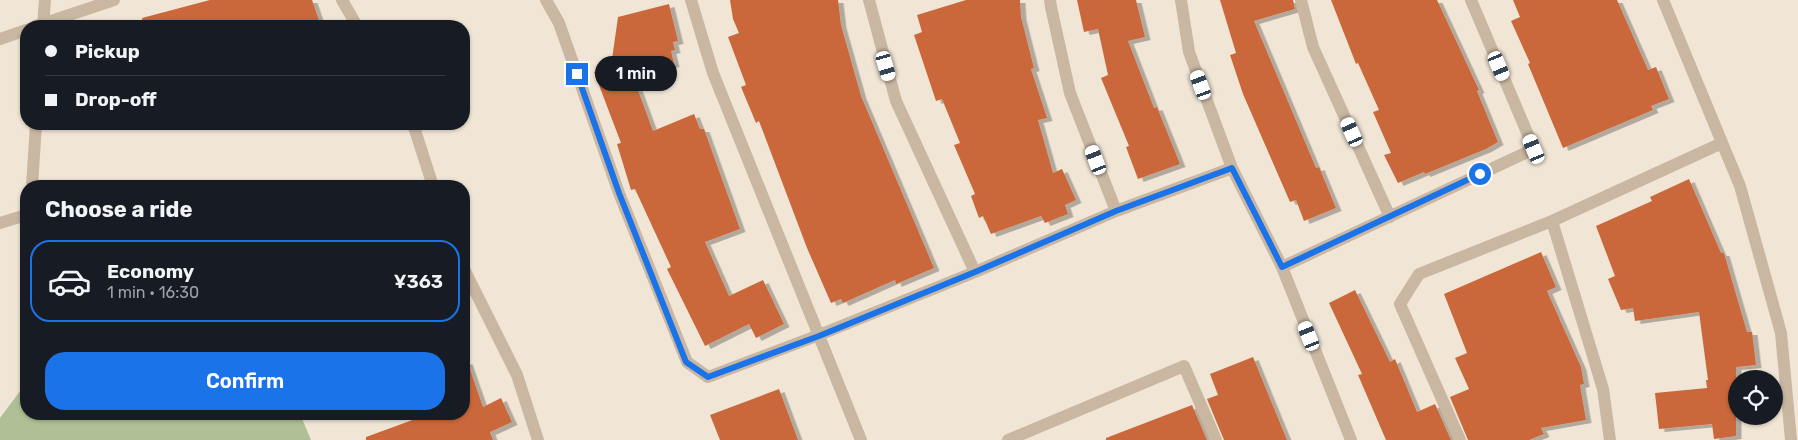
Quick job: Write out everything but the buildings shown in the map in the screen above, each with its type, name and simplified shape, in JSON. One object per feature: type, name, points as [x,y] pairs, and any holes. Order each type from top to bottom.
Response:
[{"type":"street","points":[[42,20],[45,0]]},
{"type":"street","points":[[56,20],[114,0]]},
{"type":"street","points":[[342,0],[354,20]]},
{"type":"street","points":[[546,0],[559,23],[619,193],[686,362],[708,377],[819,336],[975,272],[1116,211],[1232,168]]},
{"type":"street","points":[[691,0],[713,73],[861,440]]},
{"type":"street","points":[[869,0],[896,102],[975,272]]},
{"type":"street","points":[[1050,0],[1070,93],[1116,211]]},
{"type":"street","points":[[1181,0],[1189,52],[1232,168],[1282,267],[1351,440]]},
{"type":"street","points":[[1301,0],[1313,47],[1390,216]]},
{"type":"street","points":[[1282,267],[1534,149],[1471,0]]},
{"type":"street","points":[[1663,0],[1740,186],[1781,333],[1791,440]]},
{"type":"street","points":[[0,39],[20,32]]},
{"type":"street","points":[[32,180],[36,130]]},
{"type":"street","points":[[415,130],[431,180]]},
{"type":"street","points":[[1460,440],[1400,304],[1418,274],[1552,222],[1722,143]]},
{"type":"street","points":[[0,223],[20,217]]},
{"type":"street","points":[[1552,222],[1603,389],[1610,440]]},
{"type":"street","points":[[470,281],[516,375],[538,440]]},
{"type":"street","points":[[1008,440],[1036,434],[1184,366],[1216,440]]},
{"type":"green space","points":[[20,391],[20,420],[303,420],[311,440],[0,440],[0,418]]},
{"type":"route","points":[[577,74],[619,193],[686,362],[708,377],[819,336],[975,272],[1116,211],[1232,168],[1282,267],[1480,174]]}]
